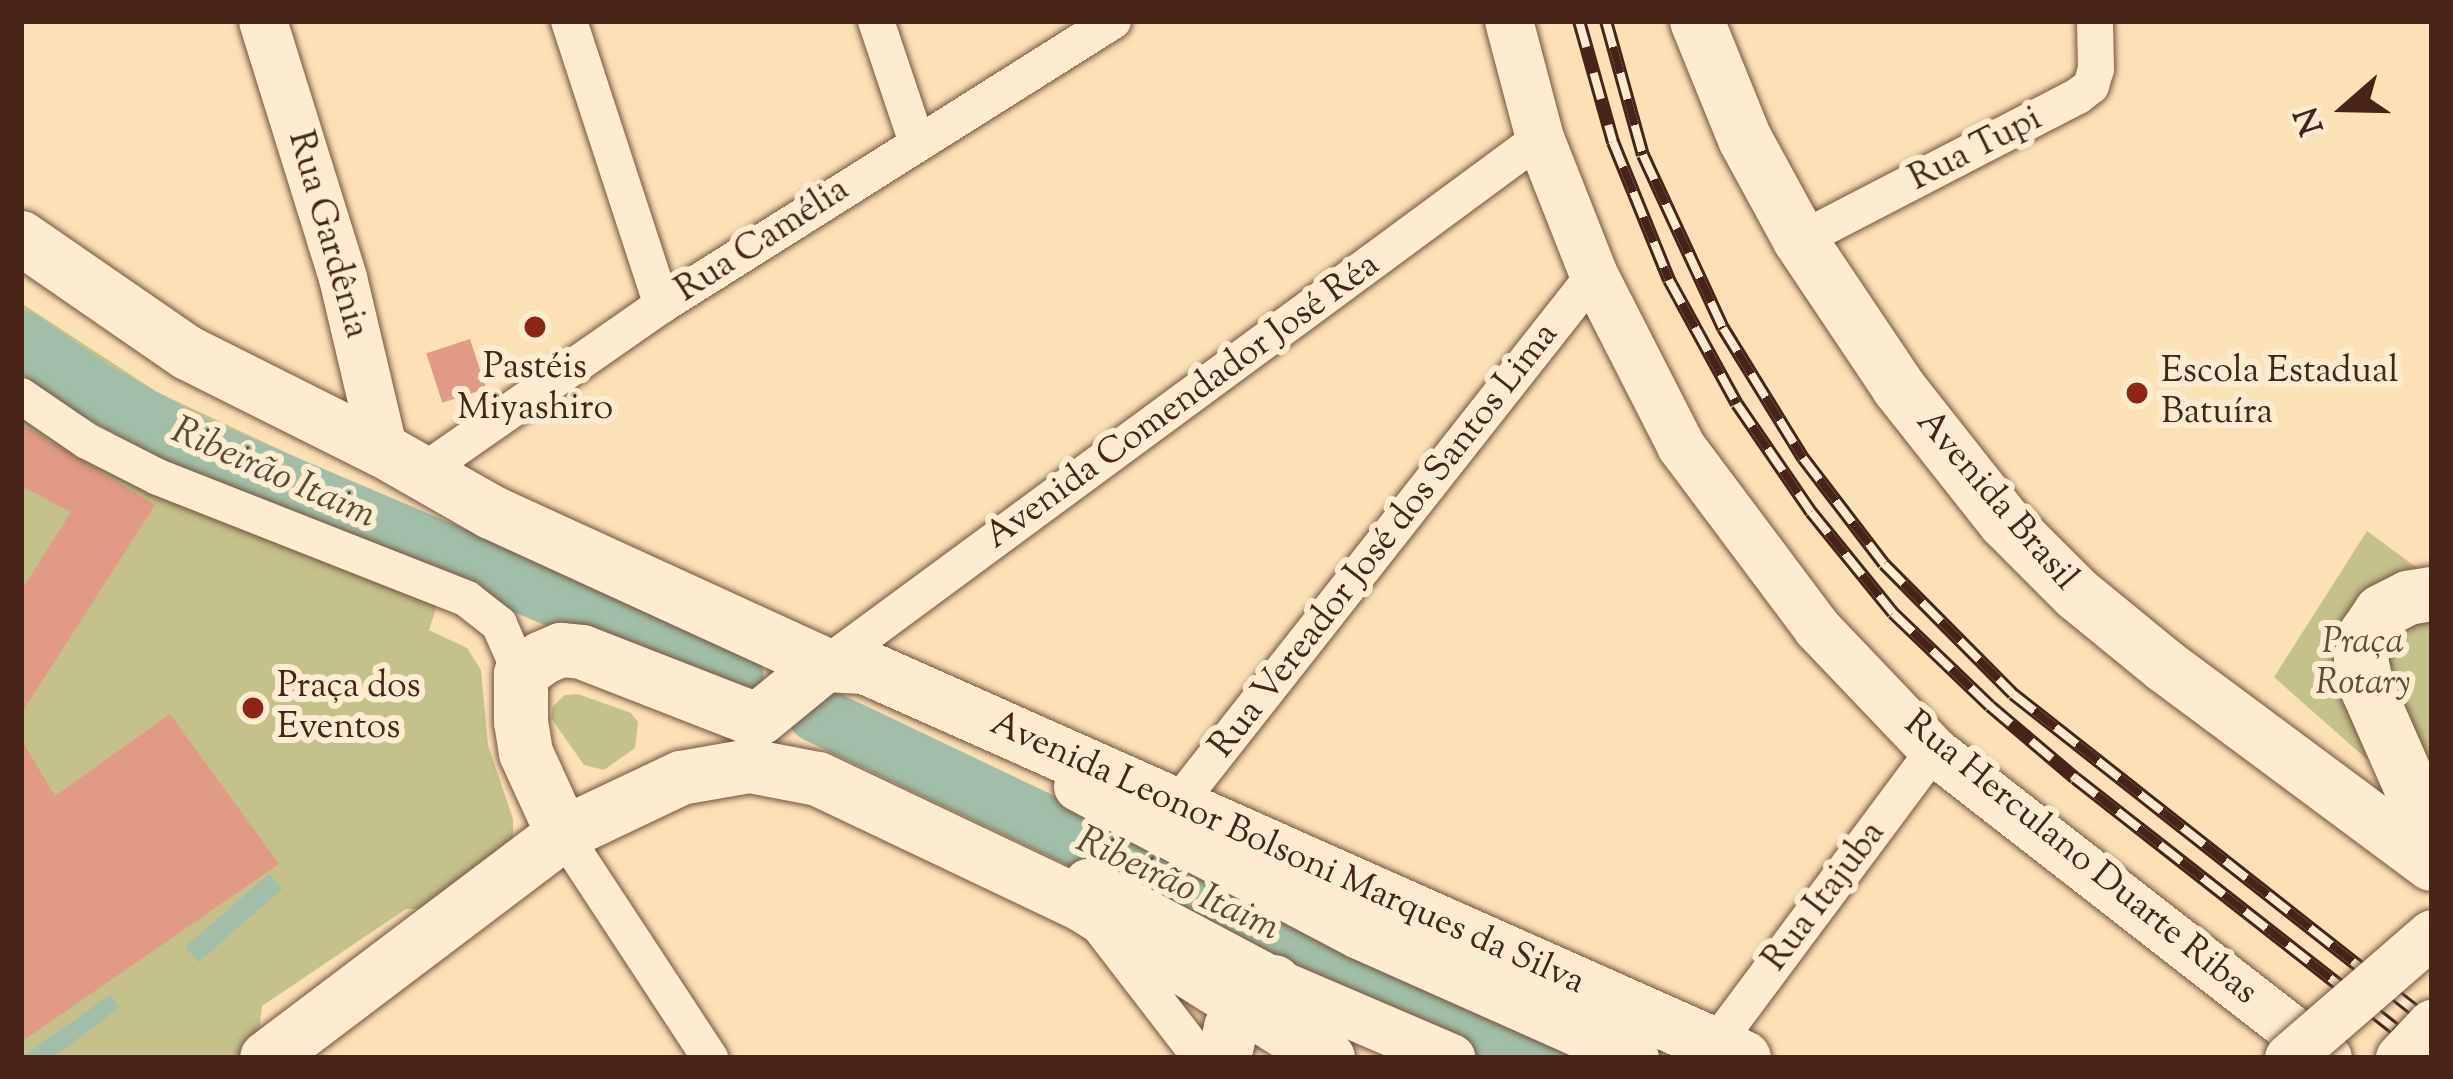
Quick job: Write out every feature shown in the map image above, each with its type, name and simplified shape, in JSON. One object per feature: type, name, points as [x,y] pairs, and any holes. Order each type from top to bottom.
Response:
[{"type":"main road","name":"Avenida Brasil","points":[[1697,21],[1745,139],[1800,240],[1899,388],[2005,522],[2077,594],[2432,864]]},
{"type":"main road","name":"Avenida Leonor Bolsoni Marques da Silva","points":[[21,238],[188,353],[809,676],[865,668],[1730,1050]]},
{"type":"main road","points":[[2432,594],[2408,598],[2381,612],[2366,634],[2361,660],[2368,690],[2432,835]]},
{"type":"main road","points":[[563,835],[526,752],[520,674],[561,650],[582,652],[751,718],[760,718],[809,676]]},
{"type":"main road","points":[[267,1058],[563,835],[627,799],[681,778],[751,766],[818,779],[1120,917],[1248,1017],[1328,1058]]},
{"type":"street","name":"Rua Gardênia","points":[[263,21],[403,462]]},
{"type":"street","points":[[569,21],[662,305]]},
{"type":"street","points":[[876,21],[917,143]]},
{"type":"street","name":"Rua Camélia","points":[[403,462],[1113,21]]},
{"type":"street","name":"Rua Herculano Duarte Ribas","points":[[1509,21],[1540,139],[1594,275],[1681,446],[1817,628],[1934,751],[2328,1058]]},
{"type":"street","name":"Rua Tupi","points":[[1800,240],[2078,96],[2091,86],[2096,69],[2095,21]]},
{"type":"street","name":"Avenida Comendador José Réa","points":[[809,676],[1540,139]]},
{"type":"street","name":"Rua Vereador José dos Santos Lima","points":[[1175,807],[1594,275]]},
{"type":"street","points":[[21,396],[87,441],[158,477],[467,599],[499,624],[520,674]]},
{"type":"street","name":"Avenida Leonor Bolsoni Marques da Silva","points":[[809,676],[1022,758],[1359,934],[1635,1058]]},
{"type":"street","name":"Rua Itajuba","points":[[1730,1050],[1934,751]]},
{"type":"street","points":[[751,766],[787,757],[854,772],[1120,917],[1201,1058]]},
{"type":"street","points":[[563,835],[710,1058]]},
{"type":"street","points":[[2289,1058],[2432,934]]},
{"type":"street","points":[[1248,1017],[1329,1002],[1451,1058]]},
{"type":"street","points":[[2400,1058],[2432,1024]]},
{"type":"green space","points":[[21,303],[157,392],[479,543],[474,555],[152,409],[21,321]]},
{"type":"green space","name":"Praça dos Eventos","points":[[21,387],[75,426],[443,587],[429,630],[467,648],[481,670],[488,745],[513,819],[513,850],[453,909],[406,909],[262,1006],[257,1050],[245,1058],[21,1058]]},
{"type":"green space","name":"Praça Rotary","points":[[2367,531],[2432,579],[2432,817],[2274,677]]},
{"type":"green space","points":[[578,694],[631,713],[638,722],[635,748],[604,770],[584,765],[551,718],[553,706],[565,695]]},
{"type":"shaded area","points":[[269,874],[282,889],[198,962],[185,947]]},
{"type":"shaded area","points":[[110,995],[120,1007],[53,1058],[21,1058]]},
{"type":"building","points":[[470,339],[486,388],[442,403],[426,353]]},
{"type":"building","points":[[21,424],[155,505],[21,714],[21,591],[71,512],[21,486]]},
{"type":"building","points":[[170,714],[279,864],[21,1042],[21,739],[55,796]]},
{"type":"waterway","name":"Ribeirão Itaim","points":[[21,339],[95,390],[191,443],[735,675]]},
{"type":"waterway","name":"Ribeirão Itaim","points":[[815,713],[1539,1058]]},
{"type":"railway","points":[[1579,21],[1613,142],[1669,280],[1737,404],[1811,512],[1893,613],[1990,706],[2075,778],[2432,1058]]},
{"type":"railway","points":[[1606,21],[1643,155],[1723,328],[1803,458],[1884,564],[2013,694],[2432,1024]]},
{"type":"place","name":"Pastéis Miyashiro","points":[[535,327]]},
{"type":"place","name":"Escola Estadual Batuíra","points":[[2137,393]]},
{"type":"place","name":"Praça dos Eventos","points":[[253,708]]}]
